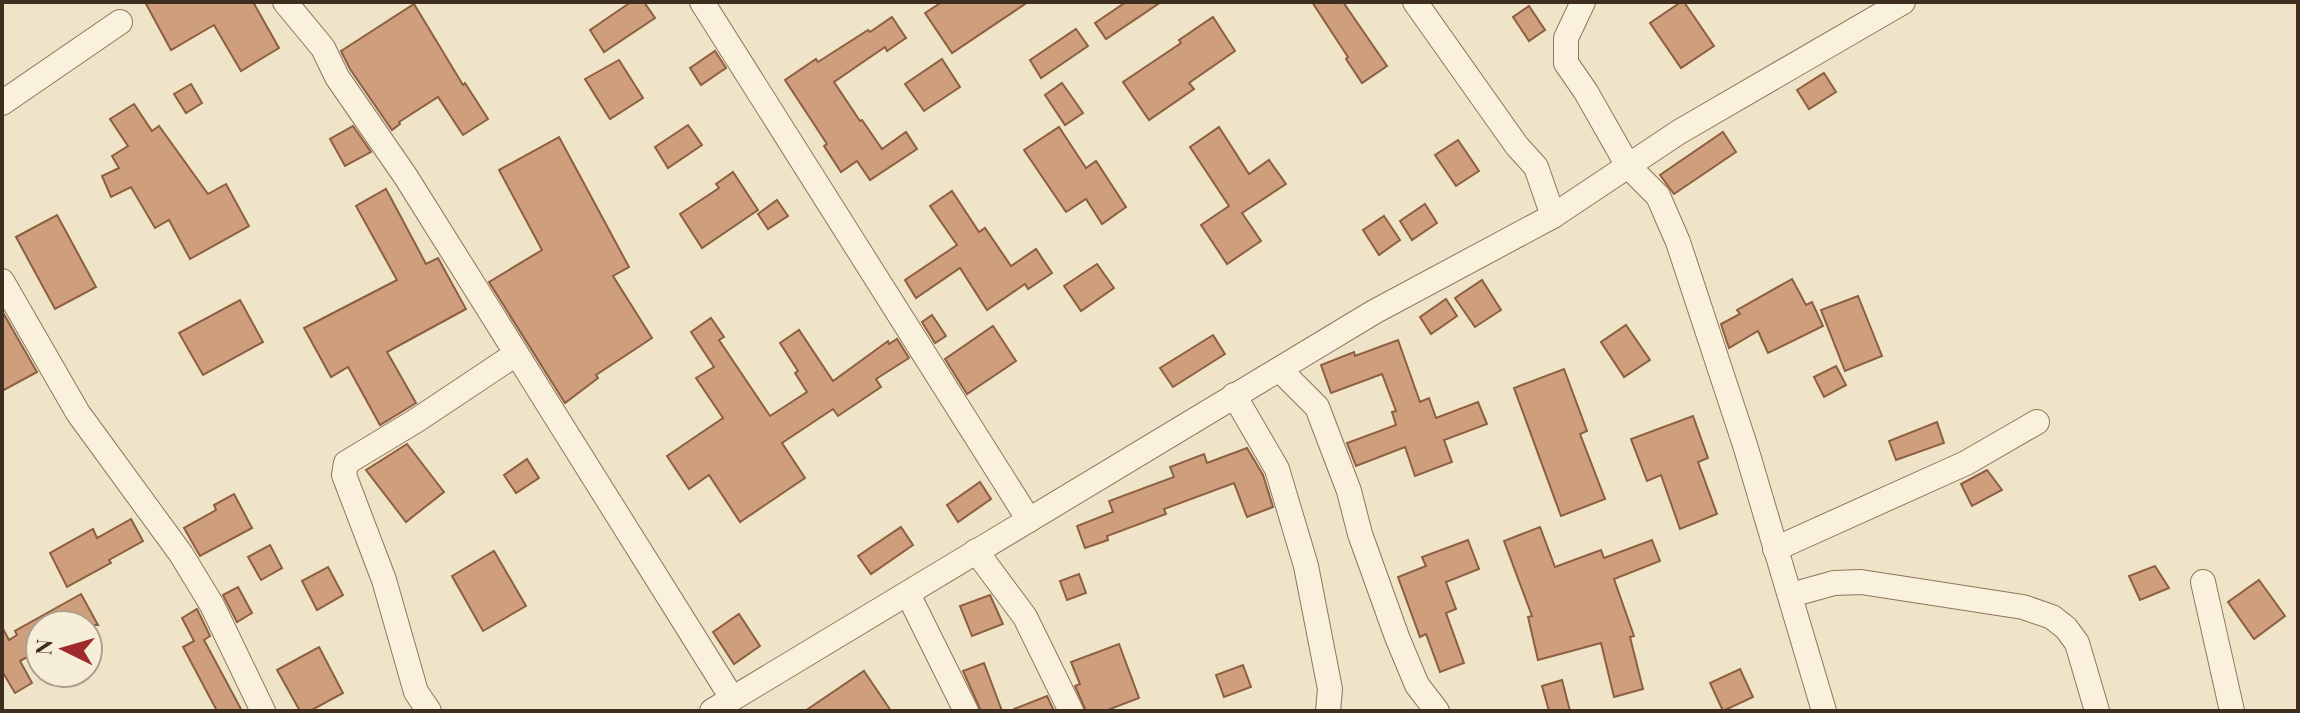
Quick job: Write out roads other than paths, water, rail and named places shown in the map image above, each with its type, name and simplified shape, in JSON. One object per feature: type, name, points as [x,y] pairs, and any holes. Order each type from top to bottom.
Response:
[{"type":"street","points":[[285,2],[323,48],[337,77],[406,177],[516,354],[722,705],[1234,395],[1281,371],[1374,312],[1553,216],[1679,132],[1903,2]]},
{"type":"street","points":[[702,2],[1029,520]]},
{"type":"street","points":[[1415,2],[1517,146],[1536,167],[1553,216]]},
{"type":"street","points":[[1583,2],[1566,38],[1566,63],[1628,166],[1658,196],[1678,242],[1745,445],[1824,711]]},
{"type":"street","points":[[2,103],[120,22]]},
{"type":"street","points":[[2,281],[78,413],[181,554],[212,605],[263,711]]},
{"type":"street","points":[[429,711],[416,692],[384,580],[343,467],[516,354]]},
{"type":"street","points":[[1281,371],[1317,407],[1349,491],[1360,534],[1397,637],[1417,685],[1437,711]]},
{"type":"street","points":[[1234,395],[1277,469],[1306,566],[1330,689],[1328,711]]},
{"type":"street","points":[[1775,549],[1966,463],[2037,422]]},
{"type":"street","points":[[976,551],[1025,617],[1071,711]]},
{"type":"street","points":[[1791,595],[1834,583],[1861,582],[2023,607],[2052,617],[2066,628],[2077,643],[2097,711]]},
{"type":"street","points":[[2203,582],[2232,711]]},
{"type":"street","points":[[908,594],[966,711]]}]
